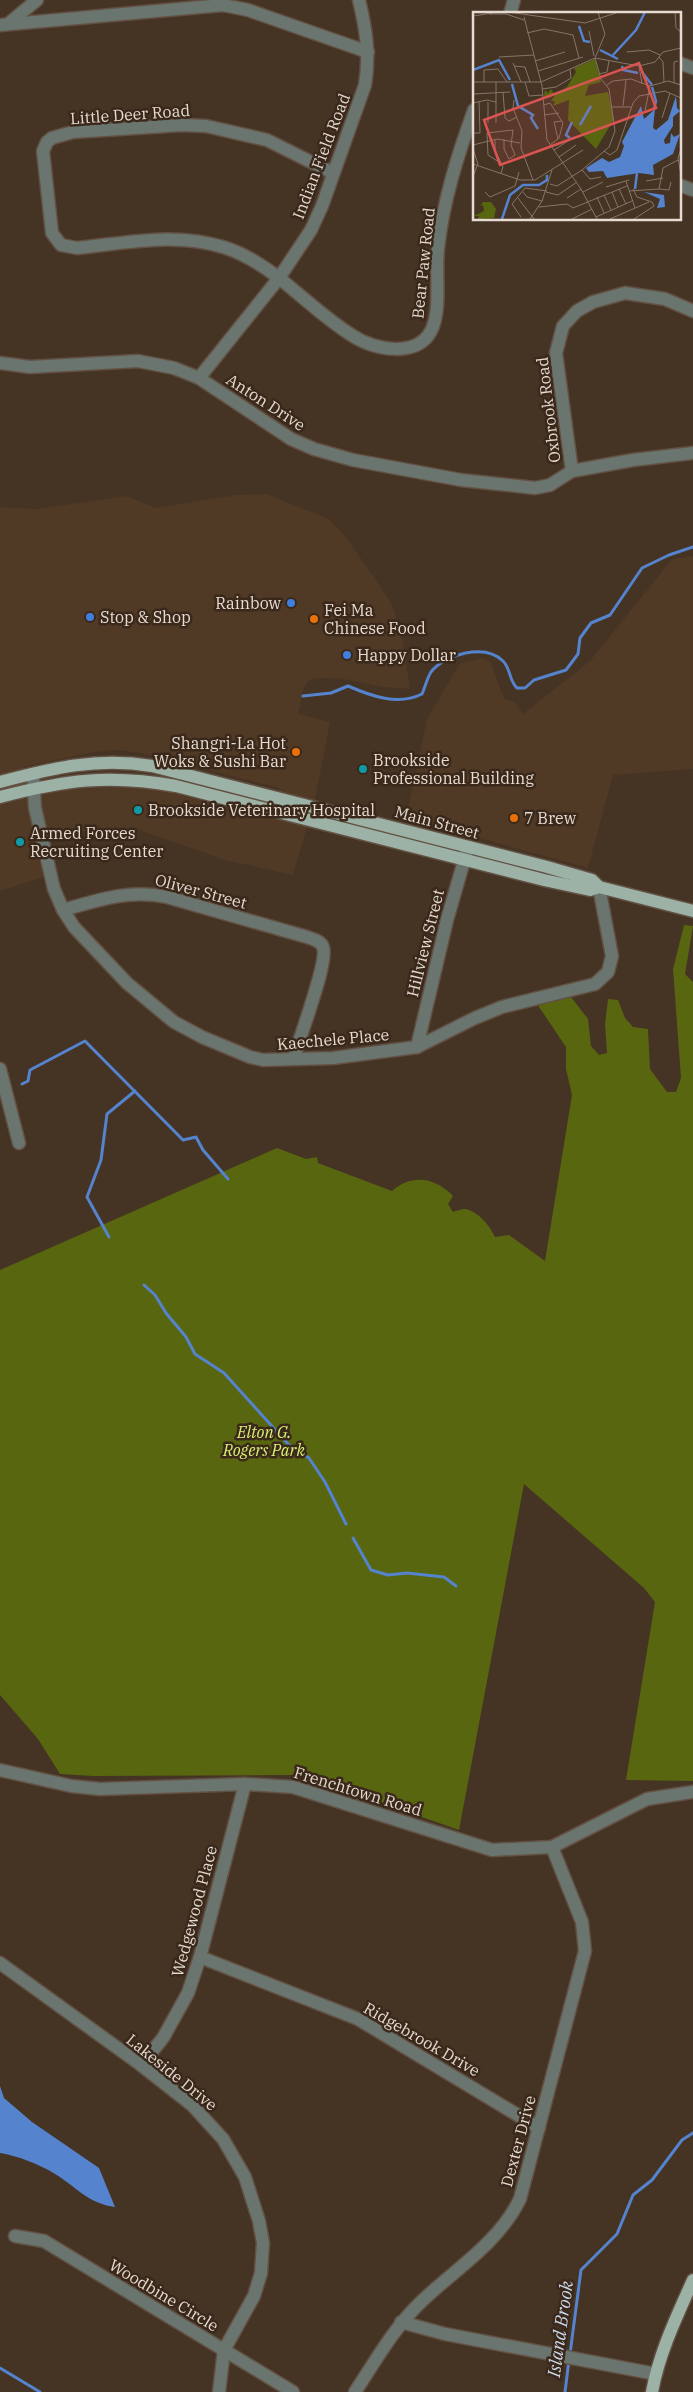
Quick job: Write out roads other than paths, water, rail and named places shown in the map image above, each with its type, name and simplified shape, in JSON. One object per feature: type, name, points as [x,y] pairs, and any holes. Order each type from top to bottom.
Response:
[{"type":"main road","name":"Main Street","points":[[0,782],[103,761],[152,766],[592,880],[599,887],[693,911]]},
{"type":"main road","points":[[152,766],[152,782]]},
{"type":"main road","name":"Main Street","points":[[0,797],[33,788],[92,779],[117,778],[152,782],[590,890],[599,887]]},
{"type":"main road","points":[[262,808],[266,795]]},
{"type":"main road","points":[[354,831],[357,818]]},
{"type":"main road","points":[[652,2392],[656,2374],[675,2321],[693,2280]]},
{"type":"street","points":[[4,25],[37,0]]},
{"type":"street","name":"Indian Field Road","points":[[199,378],[279,278],[314,225],[365,85],[368,52],[366,26],[359,0]]},
{"type":"street","points":[[4,25],[223,4],[248,10],[368,52]]},
{"type":"street","points":[[680,63],[693,68]]},
{"type":"street","name":"Bear Paw Road","points":[[279,278],[362,341],[399,349],[421,343],[427,337],[435,321],[438,249],[443,215],[454,168],[473,113]]},
{"type":"street","name":"Little Deer Road","points":[[279,278],[235,251],[189,238],[158,239],[77,248],[61,245],[52,233],[43,151],[47,142],[52,138],[72,132],[182,125],[206,126],[267,140],[333,173]]},
{"type":"street","points":[[680,185],[693,190]]},
{"type":"street","name":"Oxbrook Road","points":[[572,471],[556,353],[560,334],[569,318],[593,302],[624,293],[665,299],[693,311]]},
{"type":"street","name":"Anton Drive","points":[[0,363],[30,368],[138,361],[174,368],[199,378],[291,439],[314,449],[353,460],[462,480],[535,488],[550,485],[572,471]]},
{"type":"street","points":[[572,471],[693,453]]},
{"type":"street","name":"Kaechele Place","points":[[32,774],[35,808],[54,889],[63,910],[74,927],[127,983],[174,1022],[202,1037],[250,1057],[276,1061],[294,1058],[333,1058],[417,1047],[475,1018],[502,1007],[588,987],[603,979],[608,972],[612,956],[599,887]]},
{"type":"street","name":"Hillview Street","points":[[417,1047],[446,920],[468,847]]},
{"type":"street","name":"Oliver Street","points":[[63,910],[132,893],[156,894],[308,937],[323,945],[322,968],[294,1058]]},
{"type":"street","points":[[0,1069],[18,1143]]},
{"type":"street","name":"Frenchtown Road","points":[[0,1770],[71,1786],[100,1789],[245,1784],[308,1790],[492,1850],[552,1846],[647,1799],[693,1792]]},
{"type":"street","name":"Wedgewood Place","points":[[141,2065],[172,2024],[188,1993],[200,1957],[245,1784]]},
{"type":"street","name":"Dexter Drive","points":[[355,2392],[401,2322],[422,2300],[505,2226],[520,2199],[586,1951],[582,1922],[552,1846]]},
{"type":"street","name":"Ridgebrook Drive","points":[[200,1957],[358,2019],[539,2128]]},
{"type":"street","name":"Lakeside Drive","points":[[0,1963],[192,2104],[223,2139],[244,2177],[259,2221],[263,2243],[262,2273],[254,2296],[224,2350],[219,2392]]},
{"type":"street","name":"Woodbine Circle","points":[[15,2236],[44,2241],[293,2392]]},
{"type":"street","points":[[401,2322],[445,2334],[656,2374]]},
{"type":"water","points":[[0,2086],[4,2098],[32,2122],[99,2168],[115,2207],[97,2202],[42,2167],[21,2158],[0,2153]]},
{"type":"waterway","points":[[303,696],[331,693],[348,686],[385,698],[413,698],[422,694],[431,672],[437,666],[455,656],[476,652],[486,653],[503,661],[514,685],[517,688],[525,688],[534,680],[566,670],[578,654],[580,638],[591,623],[610,615],[642,568],[669,555],[693,547]]},
{"type":"waterway","points":[[22,1084],[28,1081],[30,1070],[85,1041],[183,1140],[196,1137],[203,1150],[228,1179]]},
{"type":"waterway","points":[[109,1237],[87,1197],[101,1160],[107,1114],[135,1091]]},
{"type":"waterway","points":[[144,1285],[155,1295],[166,1313],[186,1337],[195,1354],[224,1373],[289,1445],[309,1458],[325,1482],[346,1524]]},
{"type":"waterway","points":[[353,1538],[371,1570],[388,1575],[407,1573],[444,1577],[456,1586]]},
{"type":"waterway","name":"Island Brook","points":[[570,2354],[581,2270],[617,2234],[633,2195],[652,2180],[682,2140],[693,2133]]},
{"type":"waterway","name":"Island Brook","points":[[565,2392],[569,2360]]},
{"type":"waterway","name":"Island Brook","points":[[0,2368],[40,2392]]},
{"type":"place","name":"Rainbow","points":[[291,603]]},
{"type":"place","name":"Stop & Shop","points":[[90,617]]},
{"type":"place","name":"Fei Ma Chinese Food","points":[[314,619]]},
{"type":"place","name":"Happy Dollar","points":[[347,655]]},
{"type":"place","name":"Shangri-La Hot Woks & Sushi Bar","points":[[296,752]]},
{"type":"place","name":"Brookside Professional Building","points":[[363,769]]},
{"type":"place","name":"Brookside Veterinary Hospital","points":[[138,810]]},
{"type":"place","name":"7 Brew","points":[[514,818]]},
{"type":"place","name":"Armed Forces Recruiting Center","points":[[20,842]]},
{"type":"park label","name":"Elton G. Rogers Park","points":[[264,1441]]}]
